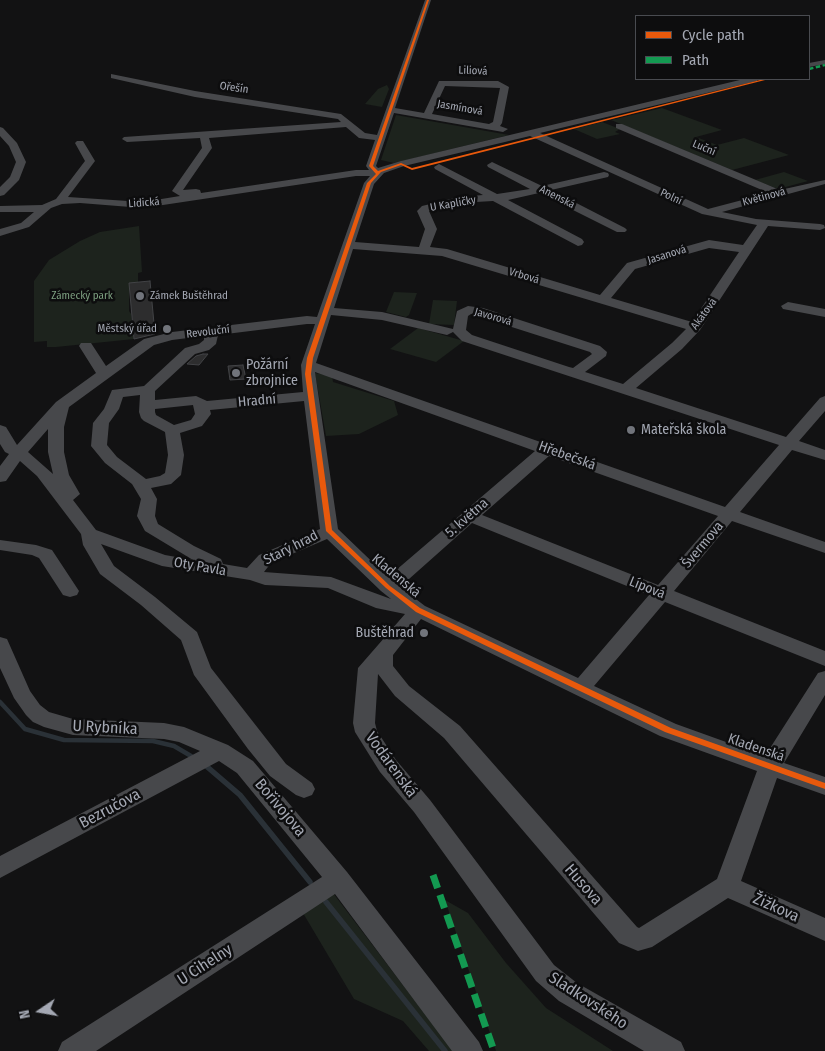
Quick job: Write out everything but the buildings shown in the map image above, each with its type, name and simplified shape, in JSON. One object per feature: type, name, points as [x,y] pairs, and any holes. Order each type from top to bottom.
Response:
[{"type":"street","points":[[328,531],[308,365],[369,183],[377,173],[371,166],[428,0]]},
{"type":"street","points":[[810,65],[825,62]]},
{"type":"street","name":"Ořešín","points":[[114,76],[195,94],[343,117],[362,136],[380,138]]},
{"type":"street","name":"Lidická","points":[[0,234],[25,225],[44,208],[60,201],[86,200],[143,205],[356,173],[377,173],[396,165],[750,80]]},
{"type":"street","name":"Liliová","points":[[427,116],[440,84],[451,82],[498,84],[505,86],[497,123],[491,126]]},
{"type":"street","name":"Jasmínová","points":[[390,110],[528,133]]},
{"type":"street","points":[[127,139],[204,136],[349,124]]},
{"type":"street","name":"Luční","points":[[619,126],[780,193]]},
{"type":"street","points":[[0,130],[7,135],[14,145],[21,162],[15,178],[0,193]]},
{"type":"street","name":"Polní","points":[[528,133],[706,212],[764,223],[820,228]]},
{"type":"street","name":"Lidická","points":[[204,136],[207,148],[178,193],[277,181],[297,182]]},
{"type":"street","points":[[60,201],[90,161],[80,143]]},
{"type":"street","name":"Anenská","points":[[492,165],[621,230]]},
{"type":"street","name":"U Kapličky","points":[[439,167],[578,242]]},
{"type":"street","name":"U Kapličky","points":[[424,249],[431,228],[424,209],[459,200],[496,198],[541,190],[604,175]]},
{"type":"street","name":"Květinová","points":[[706,212],[822,182]]},
{"type":"street","points":[[0,209],[44,208]]},
{"type":"street","name":"Akátová","points":[[625,390],[696,328],[764,223]]},
{"type":"street","name":"Jasanová","points":[[602,300],[631,266],[708,244],[747,249]]},
{"type":"street","name":"Vrbová","points":[[348,245],[424,249],[443,252],[696,328]]},
{"type":"street","points":[[788,306],[825,313]]},
{"type":"street","name":"Javorová","points":[[575,373],[599,356],[600,352],[478,311],[468,310],[462,314],[459,331],[463,336],[789,444],[825,455]]},
{"type":"street","points":[[324,316],[385,316],[447,331]]},
{"type":"street","name":"Revoluční","points":[[0,477],[19,452],[61,405],[143,346],[157,339],[308,320],[324,316]]},
{"type":"street","points":[[203,406],[203,414],[199,422],[172,430],[149,418],[148,397],[190,351],[204,347],[211,341],[211,331]]},
{"type":"street","points":[[86,346],[104,374]]},
{"type":"street","name":"Hřebečská","points":[[308,365],[825,548]]},
{"type":"street","points":[[148,397],[118,393],[111,410],[101,423],[99,446],[111,460],[136,479],[165,480],[172,475],[176,455],[172,430]]},
{"type":"street","name":"Hradní","points":[[148,397],[196,400],[201,402],[203,406],[311,396]]},
{"type":"street","name":"Švermova","points":[[581,688],[825,401]]},
{"type":"street","points":[[61,405],[63,411],[55,432],[56,452],[61,475],[72,494],[62,500]]},
{"type":"street","points":[[0,430],[11,449],[19,452],[43,473],[90,534]]},
{"type":"street","name":"5. května","points":[[388,587],[547,449]]},
{"type":"street","name":"Starý hrad","points":[[136,479],[150,501],[146,514],[147,521],[154,530],[208,561],[245,570],[253,575],[259,564],[265,559],[328,531]]},
{"type":"street","name":"Lípová","points":[[469,516],[825,660]]},
{"type":"street","name":"Kladenská","points":[[328,531],[388,587],[418,610],[668,730],[825,786]]},
{"type":"street","name":"Oty Pavla","points":[[90,534],[162,560],[253,575],[264,579],[331,583],[383,604],[418,610]]},
{"type":"street","name":"Bořivojova","points":[[90,534],[92,545],[106,570],[148,601],[190,636],[201,670],[256,762],[338,879],[469,1051]]},
{"type":"street","points":[[0,545],[36,550],[46,554],[70,591]]},
{"type":"street","name":"Vodárenská","points":[[418,610],[383,654],[368,668],[364,728],[388,766],[422,806],[499,912]]},
{"type":"street","name":"U Rybníka","points":[[0,644],[21,693],[33,710],[47,719],[62,725],[82,728],[174,732],[193,738],[220,751],[256,762]]},
{"type":"street","name":"Husova","points":[[383,654],[383,667],[402,691],[452,732],[628,935],[638,940],[644,939],[702,900],[728,886]]},
{"type":"street","points":[[728,886],[770,766],[825,678]]},
{"type":"street","name":"Bezručova","points":[[0,868],[220,751]]},
{"type":"street","points":[[256,762],[278,770],[304,789]]},
{"type":"street","name":"U Cihelny","points":[[72,1051],[338,879]]},
{"type":"street","name":"Žižkova","points":[[728,886],[825,930]]},
{"type":"street","name":"Sladkovského","points":[[499,912],[538,966],[553,981],[604,1014],[671,1051]]},
{"type":"green space","points":[[387,85],[389,89],[382,107],[365,104],[378,89]]},
{"type":"green space","points":[[662,108],[722,130],[696,137],[717,145],[744,138],[789,155],[732,170],[611,120]]},
{"type":"green space","points":[[396,115],[509,135],[394,163],[381,160]]},
{"type":"green space","points":[[602,122],[620,129],[615,132],[620,134],[597,139],[574,129]]},
{"type":"green space","points":[[784,172],[808,181],[778,189],[755,180]]},
{"type":"green space","name":"Zámecký park","points":[[139,226],[142,272],[138,273],[138,282],[129,284],[129,311],[134,339],[56,347],[47,347],[47,341],[34,342],[34,281],[49,260],[80,241],[100,232]]},
{"type":"green space","points":[[394,292],[417,293],[409,315],[406,317],[386,312]]},
{"type":"green space","points":[[433,300],[457,301],[454,325],[429,324]]},
{"type":"green space","points":[[418,328],[464,341],[436,362],[390,349]]},
{"type":"green space","points":[[315,373],[332,376],[333,382],[394,401],[398,415],[359,434],[326,436]]},
{"type":"green space","points":[[333,893],[453,1051],[429,1051],[403,1021],[354,999],[303,913]]},
{"type":"green space","points":[[445,900],[468,913],[506,963],[546,1008],[613,1051],[496,1051]]},
{"type":"waterway","points":[[0,702],[25,729],[64,740],[153,741],[174,746],[191,756]]},
{"type":"waterway","points":[[205,765],[240,795],[310,882]]},
{"type":"waterway","points":[[326,902],[445,1051]]},
{"type":"marked path","points":[[810,69],[825,65]]},
{"type":"marked path","points":[[433,875],[494,1051]]},
{"type":"cycle path","points":[[377,173],[371,166],[428,0]]},
{"type":"cycle path","points":[[763,80],[412,169],[401,164],[380,171],[369,183],[310,358],[308,374],[329,531],[405,601],[418,610],[668,730],[825,786]]},
{"type":"place","name":"Zámek Buštěhrad","points":[[140,296]]},
{"type":"place","name":"Městský úřad","points":[[167,329]]},
{"type":"place","name":"Požární zbrojnice","points":[[236,373]]},
{"type":"place","name":"Mateřská škola","points":[[631,430]]},
{"type":"place","name":"Buštěhrad","points":[[424,633]]}]
